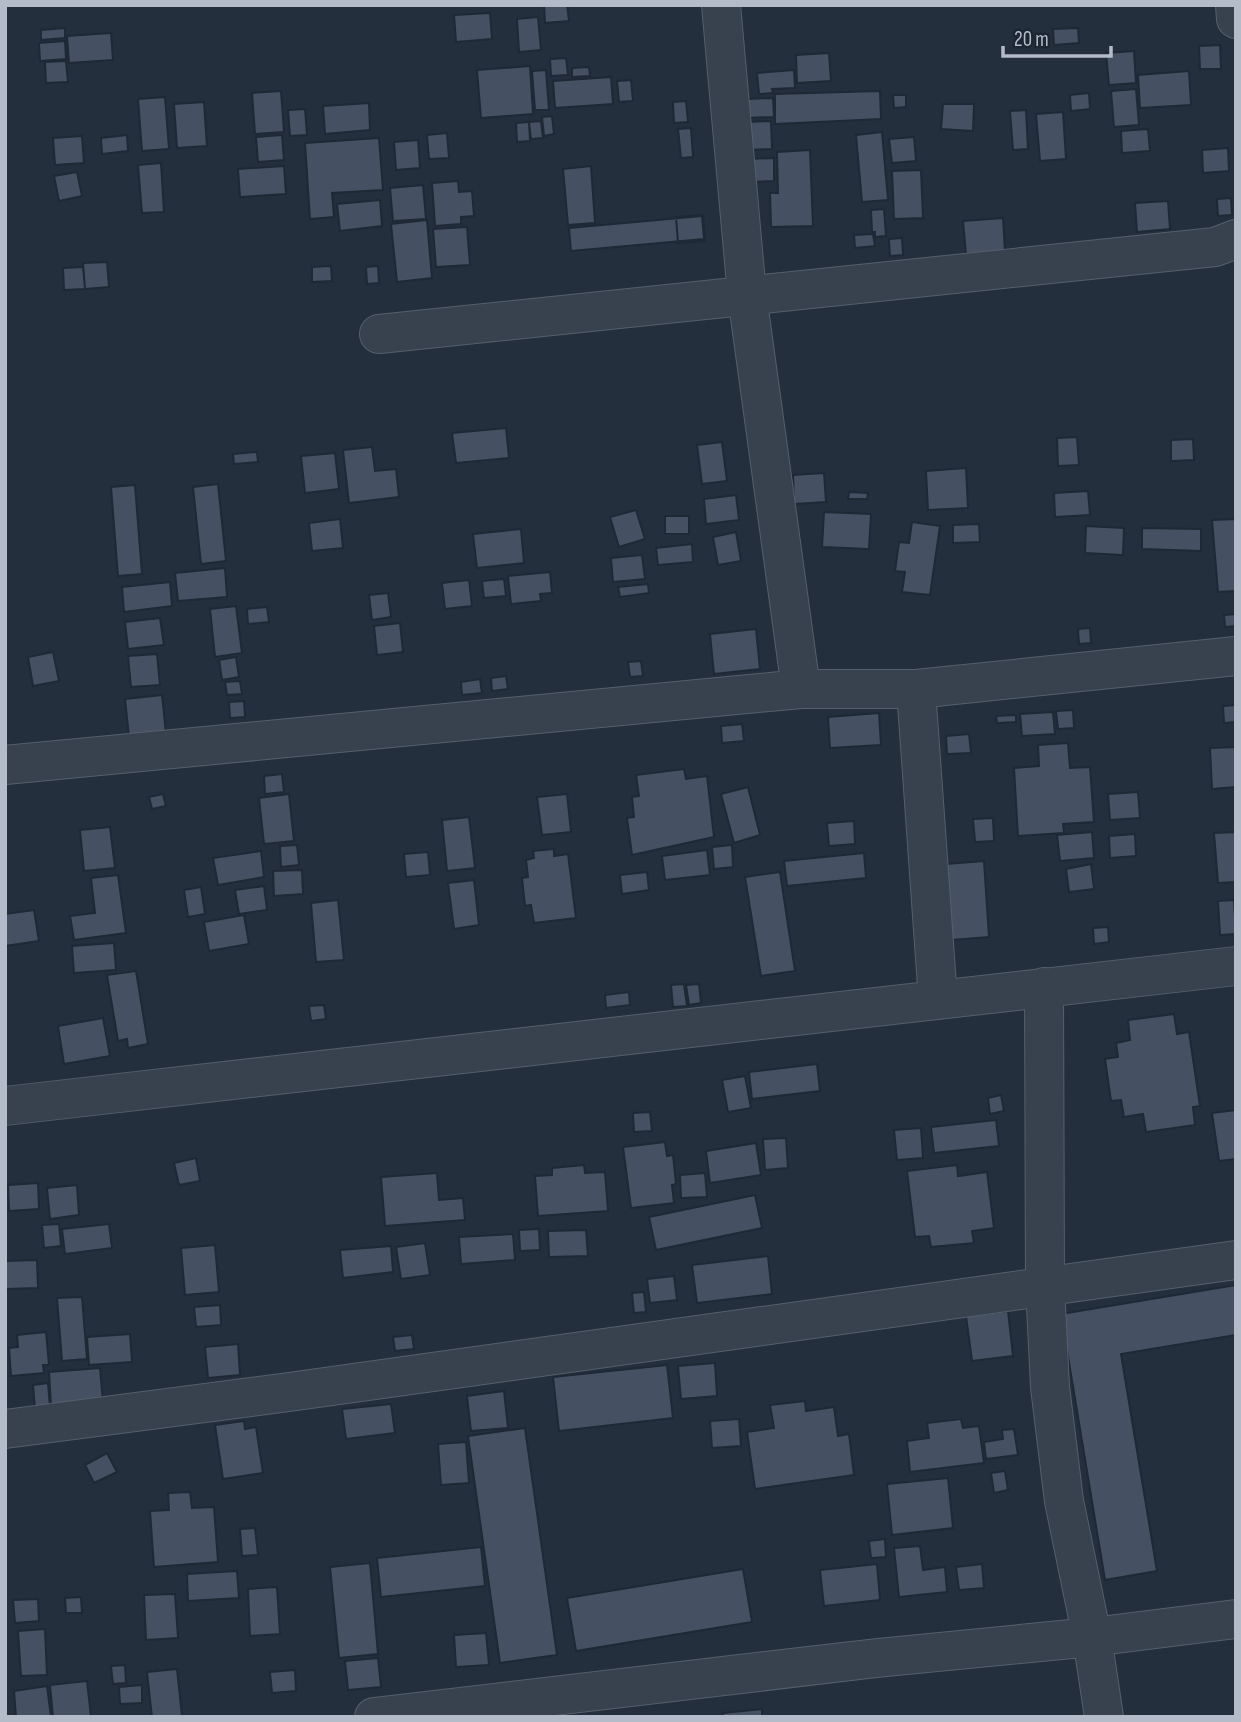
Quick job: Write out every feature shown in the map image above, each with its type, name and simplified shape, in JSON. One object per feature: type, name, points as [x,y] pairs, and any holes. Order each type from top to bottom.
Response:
[{"type":"street","points":[[721,5],[747,295],[801,689]]},
{"type":"street","points":[[1235,5],[1236,19]]},
{"type":"street","points":[[379,334],[1215,247],[1236,239]]},
{"type":"street","points":[[5,765],[801,689],[916,690],[1236,656]]},
{"type":"street","points":[[916,690],[938,1000]]},
{"type":"street","points":[[5,1105],[1236,966]]},
{"type":"street","points":[[1044,987],[1045,1285],[1050,1387],[1064,1501],[1092,1637],[1104,1717]]},
{"type":"street","points":[[5,1429],[1236,1260]]},
{"type":"street","points":[[374,1717],[1236,1619]]},
{"type":"building","points":[[544,5],[567,5],[569,21],[545,23]]},
{"type":"building","points":[[490,13],[492,39],[456,42],[454,15]]},
{"type":"building","points":[[538,17],[541,50],[519,52],[517,19]]},
{"type":"building","points":[[65,28],[65,38],[41,40],[41,30]]},
{"type":"building","points":[[1078,28],[1079,43],[1054,45],[1053,29]]},
{"type":"building","points":[[111,33],[113,60],[69,63],[67,36]]},
{"type":"building","points":[[65,41],[66,59],[40,61],[39,43]]},
{"type":"building","points":[[1220,45],[1221,69],[1200,69],[1199,46]]},
{"type":"building","points":[[1134,51],[1136,83],[1109,85],[1106,53]]},
{"type":"building","points":[[829,53],[831,81],[797,83],[796,55]]},
{"type":"building","points":[[566,58],[568,75],[551,76],[550,59]]},
{"type":"building","points":[[66,61],[68,82],[46,83],[45,62]]},
{"type":"building","points":[[530,66],[533,114],[481,118],[477,70]]},
{"type":"building","points":[[589,67],[590,76],[572,77],[572,68]]},
{"type":"building","points":[[546,70],[549,110],[535,110],[532,71]]},
{"type":"building","points":[[794,70],[795,88],[772,89],[773,93],[759,94],[757,73]]},
{"type":"building","points":[[1189,71],[1191,105],[1140,108],[1138,75]]},
{"type":"building","points":[[611,77],[613,104],[555,108],[553,81]]},
{"type":"building","points":[[631,80],[633,101],[619,102],[617,81]]},
{"type":"building","points":[[1136,89],[1139,125],[1114,127],[1111,91]]},
{"type":"building","points":[[281,91],[284,132],[255,134],[252,93]]},
{"type":"building","points":[[880,91],[881,119],[775,124],[775,94]]},
{"type":"building","points":[[1089,93],[1090,109],[1071,111],[1070,95]]},
{"type":"building","points":[[893,95],[906,95],[906,107],[894,108]]},
{"type":"building","points":[[165,97],[169,149],[142,151],[138,99]]},
{"type":"building","points":[[773,98],[774,117],[746,118],[745,99]]},
{"type":"building","points":[[686,101],[688,122],[674,123],[673,102]]},
{"type":"building","points":[[204,102],[207,146],[177,148],[174,104]]},
{"type":"building","points":[[369,103],[370,130],[325,134],[323,106]]},
{"type":"building","points":[[943,104],[974,104],[973,131],[941,129]]},
{"type":"building","points":[[305,109],[307,135],[290,136],[288,110]]},
{"type":"building","points":[[1026,110],[1028,149],[1013,150],[1010,111]]},
{"type":"building","points":[[1063,112],[1066,159],[1040,161],[1036,114]]},
{"type":"building","points":[[552,116],[554,134],[544,136],[542,117]]},
{"type":"building","points":[[541,121],[543,138],[531,139],[529,122]]},
{"type":"building","points":[[771,121],[772,149],[748,150],[747,122]]},
{"type":"building","points":[[529,122],[530,141],[517,142],[516,123]]},
{"type":"building","points":[[691,128],[693,157],[681,158],[678,129]]},
{"type":"building","points":[[1148,129],[1150,151],[1122,153],[1121,131]]},
{"type":"building","points":[[882,132],[888,200],[862,202],[856,135]]},
{"type":"building","points":[[447,133],[449,158],[429,159],[427,135]]},
{"type":"building","points":[[127,135],[128,151],[102,154],[101,138]]},
{"type":"building","points":[[282,135],[284,160],[258,162],[256,137]]},
{"type":"building","points":[[82,136],[84,163],[55,165],[53,138]]},
{"type":"building","points":[[914,137],[916,161],[892,163],[889,139]]},
{"type":"building","points":[[379,138],[383,190],[332,193],[334,217],[310,219],[305,143]]},
{"type":"building","points":[[418,140],[420,168],[396,170],[394,142]]},
{"type":"building","points":[[1228,148],[1229,171],[1203,173],[1202,150]]},
{"type":"building","points":[[810,150],[813,226],[771,227],[770,193],[778,193],[777,152]]},
{"type":"building","points":[[774,158],[774,181],[748,182],[747,159]]},
{"type":"building","points":[[161,163],[164,212],[142,213],[138,165]]},
{"type":"building","points":[[284,166],[286,194],[240,197],[238,169]]},
{"type":"building","points":[[591,166],[595,223],[568,225],[563,169]]},
{"type":"building","points":[[921,170],[923,218],[894,219],[892,171]]},
{"type":"building","points":[[77,172],[82,196],[59,201],[54,176]]},
{"type":"building","points":[[458,181],[459,192],[472,191],[474,216],[461,217],[461,224],[435,226],[432,183]]},
{"type":"building","points":[[423,185],[426,219],[393,221],[390,188]]},
{"type":"building","points":[[1231,198],[1232,215],[1218,216],[1217,199]]},
{"type":"building","points":[[380,200],[382,226],[340,231],[337,204]]},
{"type":"building","points":[[1168,201],[1170,229],[1137,232],[1135,203]]},
{"type":"building","points":[[884,209],[886,236],[875,237],[875,232],[872,232],[871,210]]},
{"type":"building","points":[[703,215],[705,241],[678,243],[676,217]]},
{"type":"building","points":[[702,216],[704,239],[571,251],[569,228]]},
{"type":"building","points":[[1003,218],[1005,252],[966,254],[963,221]]},
{"type":"building","points":[[427,220],[432,278],[397,282],[391,224]]},
{"type":"building","points":[[467,227],[470,265],[436,267],[433,229]]},
{"type":"building","points":[[873,234],[875,246],[855,248],[854,235]]},
{"type":"building","points":[[902,238],[903,255],[890,256],[889,239]]},
{"type":"building","points":[[107,262],[109,287],[85,289],[83,263]]},
{"type":"building","points":[[331,266],[332,281],[312,282],[312,267]]},
{"type":"building","points":[[378,266],[379,283],[367,284],[366,267]]},
{"type":"building","points":[[83,267],[85,289],[64,290],[63,268]]},
{"type":"building","points":[[506,428],[509,458],[456,463],[452,433]]},
{"type":"building","points":[[1077,437],[1079,465],[1058,466],[1057,438]]},
{"type":"building","points":[[1193,439],[1194,460],[1171,461],[1171,440]]},
{"type":"building","points":[[722,442],[727,481],[702,484],[697,445]]},
{"type":"building","points":[[372,447],[375,471],[396,469],[399,497],[349,503],[343,450]]},
{"type":"building","points":[[257,452],[258,462],[234,464],[233,454]]},
{"type":"building","points":[[335,453],[339,489],[305,493],[301,456]]},
{"type":"building","points":[[966,468],[968,508],[928,510],[926,471]]},
{"type":"building","points":[[824,473],[826,502],[794,504],[793,475]]},
{"type":"building","points":[[218,484],[226,561],[201,564],[193,487]]},
{"type":"building","points":[[135,485],[142,574],[118,576],[111,487]]},
{"type":"building","points":[[1088,491],[1090,515],[1055,517],[1054,493]]},
{"type":"building","points":[[849,492],[868,493],[867,499],[848,499]]},
{"type":"building","points":[[736,495],[739,520],[706,524],[704,499]]},
{"type":"building","points":[[636,510],[645,539],[619,547],[610,517]]},
{"type":"building","points":[[824,512],[871,514],[869,549],[822,547]]},
{"type":"building","points":[[665,516],[689,516],[689,534],[665,534]]},
{"type":"building","points":[[340,519],[343,548],[312,551],[309,523]]},
{"type":"building","points":[[1236,519],[1236,591],[1218,592],[1212,520]]},
{"type":"building","points":[[912,522],[940,526],[930,595],[902,592],[905,572],[895,571],[899,542],[909,543]]},
{"type":"building","points":[[979,524],[980,542],[953,543],[953,525]]},
{"type":"building","points":[[1086,526],[1124,528],[1123,555],[1085,553]]},
{"type":"building","points":[[1142,528],[1201,529],[1201,551],[1142,549]]},
{"type":"building","points":[[521,529],[524,563],[477,568],[473,534]]},
{"type":"building","points":[[736,532],[741,561],[718,565],[713,537]]},
{"type":"building","points":[[692,544],[693,562],[658,565],[656,548]]},
{"type":"building","points":[[642,555],[645,579],[613,582],[611,558]]},
{"type":"building","points":[[225,568],[227,597],[178,601],[175,573]]},
{"type":"building","points":[[550,572],[552,593],[540,594],[541,601],[511,604],[508,576]]},
{"type":"building","points":[[504,579],[506,596],[484,598],[482,581]]},
{"type":"building","points":[[469,580],[472,606],[445,609],[442,583]]},
{"type":"building","points":[[170,582],[172,606],[124,612],[122,587]]},
{"type":"building","points":[[648,584],[649,593],[620,597],[618,587]]},
{"type":"building","points":[[388,593],[391,617],[372,620],[369,595]]},
{"type":"building","points":[[236,606],[242,653],[215,657],[210,609]]},
{"type":"building","points":[[267,607],[269,622],[248,624],[247,609]]},
{"type":"building","points":[[1236,614],[1236,626],[1225,627],[1224,615]]},
{"type":"building","points":[[160,618],[164,645],[128,649],[125,622]]},
{"type":"building","points":[[400,623],[403,652],[377,655],[374,626]]},
{"type":"building","points":[[1090,628],[1091,643],[1079,644],[1078,629]]},
{"type":"building","points":[[756,629],[760,669],[714,674],[710,634]]},
{"type":"building","points":[[53,652],[59,681],[33,686],[28,657]]},
{"type":"building","points":[[157,654],[160,685],[131,687],[128,656]]},
{"type":"building","points":[[236,657],[239,677],[222,680],[219,660]]},
{"type":"building","points":[[641,661],[643,676],[630,677],[628,662]]},
{"type":"building","points":[[506,676],[508,689],[492,691],[491,678]]},
{"type":"building","points":[[480,679],[482,693],[462,695],[461,682]]},
{"type":"building","points":[[240,681],[242,694],[227,695],[225,682]]},
{"type":"building","points":[[162,695],[166,734],[129,737],[125,699]]},
{"type":"building","points":[[244,701],[245,717],[230,718],[229,702]]},
{"type":"building","points":[[1236,705],[1236,722],[1224,723],[1223,706]]},
{"type":"building","points":[[1073,710],[1074,728],[1058,729],[1056,711]]},
{"type":"building","points":[[1053,712],[1055,734],[1022,736],[1020,714]]},
{"type":"building","points":[[879,713],[881,745],[830,748],[828,717]]},
{"type":"building","points":[[1016,715],[1016,722],[997,723],[996,716]]},
{"type":"building","points":[[742,724],[744,741],[722,743],[721,726]]},
{"type":"building","points":[[969,734],[971,753],[947,754],[946,736]]},
{"type":"building","points":[[1068,743],[1070,768],[1090,767],[1094,822],[1063,824],[1064,833],[1018,836],[1014,768],[1039,766],[1038,745]]},
{"type":"building","points":[[1236,747],[1236,787],[1212,789],[1210,748]]},
{"type":"building","points":[[684,769],[686,779],[707,776],[714,837],[632,855],[627,818],[634,817],[632,797],[639,796],[636,775]]},
{"type":"building","points":[[282,774],[284,792],[265,794],[264,776]]},
{"type":"building","points":[[748,787],[760,835],[734,843],[721,794]]},
{"type":"building","points":[[1138,792],[1140,818],[1110,820],[1108,794]]},
{"type":"building","points":[[163,794],[166,806],[152,809],[149,797]]},
{"type":"building","points":[[289,794],[294,841],[264,844],[259,798]]},
{"type":"building","points":[[567,794],[571,832],[542,835],[537,797]]},
{"type":"building","points":[[469,817],[475,868],[447,871],[442,820]]},
{"type":"building","points":[[993,818],[994,841],[975,842],[973,819]]},
{"type":"building","points":[[854,821],[855,844],[829,846],[827,823]]},
{"type":"building","points":[[110,827],[115,868],[84,871],[80,830]]},
{"type":"building","points":[[1092,832],[1094,858],[1060,861],[1057,835]]},
{"type":"building","points":[[1236,832],[1236,882],[1218,883],[1214,833]]},
{"type":"building","points":[[1135,834],[1136,856],[1110,858],[1109,836]]},
{"type":"building","points":[[297,845],[299,865],[281,867],[280,846]]},
{"type":"building","points":[[732,845],[733,867],[714,869],[712,847]]},
{"type":"building","points":[[554,849],[554,856],[568,854],[576,918],[534,923],[531,905],[525,906],[522,878],[528,877],[526,860],[534,858],[533,851]]},
{"type":"building","points":[[707,850],[710,875],[665,880],[662,856]]},
{"type":"building","points":[[261,851],[264,877],[218,885],[213,858]]},
{"type":"building","points":[[428,852],[430,875],[406,877],[404,854]]},
{"type":"building","points":[[864,853],[866,878],[787,886],[784,861]]},
{"type":"building","points":[[984,861],[989,937],[951,940],[946,864]]},
{"type":"building","points":[[1091,864],[1094,889],[1069,892],[1066,869]]},
{"type":"building","points":[[302,870],[303,894],[274,896],[273,871]]},
{"type":"building","points":[[647,872],[649,890],[622,894],[620,875]]},
{"type":"building","points":[[780,872],[795,971],[761,976],[745,877]]},
{"type":"building","points":[[118,875],[126,933],[74,940],[70,916],[95,913],[91,878]]},
{"type":"building","points":[[474,880],[479,925],[454,929],[448,883]]},
{"type":"building","points":[[264,886],[267,910],[239,914],[235,890]]},
{"type":"building","points":[[201,887],[205,914],[188,917],[184,890]]},
{"type":"building","points":[[338,900],[344,960],[316,962],[311,903]]},
{"type":"building","points":[[1234,900],[1236,934],[1220,935],[1218,901]]},
{"type":"building","points":[[34,910],[39,941],[5,946],[5,914]]},
{"type":"building","points":[[244,915],[249,944],[209,951],[204,922]]},
{"type":"building","points":[[1108,927],[1109,942],[1094,944],[1093,928]]},
{"type":"building","points":[[114,943],[116,970],[74,973],[72,946]]},
{"type":"building","points":[[136,971],[148,1044],[128,1048],[127,1039],[118,1041],[107,975]]},
{"type":"building","points":[[684,984],[687,1006],[673,1007],[671,985]]},
{"type":"building","points":[[699,984],[701,1003],[689,1005],[686,985]]},
{"type":"building","points":[[629,992],[630,1005],[606,1008],[605,995]]},
{"type":"building","points":[[324,1005],[326,1019],[311,1021],[309,1006]]},
{"type":"building","points":[[1174,1014],[1177,1034],[1189,1032],[1200,1106],[1193,1107],[1195,1125],[1146,1132],[1143,1114],[1124,1117],[1121,1100],[1111,1101],[1105,1059],[1118,1057],[1116,1043],[1130,1040],[1128,1020]]},
{"type":"building","points":[[103,1018],[110,1056],[64,1064],[58,1026]]},
{"type":"building","points":[[817,1064],[820,1091],[752,1099],[749,1072]]},
{"type":"building","points":[[745,1076],[751,1108],[728,1112],[722,1080]]},
{"type":"building","points":[[1001,1095],[1004,1111],[990,1114],[988,1098]]},
{"type":"building","points":[[1236,1110],[1236,1159],[1219,1161],[1212,1113]]},
{"type":"building","points":[[650,1112],[652,1131],[634,1132],[633,1113]]},
{"type":"building","points":[[996,1120],[999,1146],[934,1153],[931,1127]]},
{"type":"building","points":[[921,1128],[923,1158],[897,1160],[894,1130]]},
{"type":"building","points":[[786,1138],[788,1168],[765,1170],[763,1139]]},
{"type":"building","points":[[665,1142],[667,1156],[673,1155],[676,1184],[672,1185],[674,1203],[631,1208],[623,1147]]},
{"type":"building","points":[[756,1143],[761,1175],[710,1183],[706,1151]]},
{"type":"building","points":[[196,1158],[200,1181],[179,1185],[174,1163]]},
{"type":"building","points":[[584,1165],[585,1173],[605,1172],[608,1211],[538,1216],[535,1176],[552,1175],[552,1168]]},
{"type":"building","points":[[957,1165],[958,1176],[987,1172],[994,1228],[972,1231],[974,1243],[931,1247],[929,1236],[915,1237],[907,1171]]},
{"type":"building","points":[[437,1173],[439,1200],[463,1198],[465,1220],[385,1226],[381,1177]]},
{"type":"building","points":[[705,1173],[707,1197],[681,1198],[680,1175]]},
{"type":"building","points":[[38,1183],[39,1209],[9,1211],[8,1185]]},
{"type":"building","points":[[77,1185],[79,1215],[50,1219],[47,1188]]},
{"type":"building","points":[[755,1195],[762,1228],[656,1250],[649,1217]]},
{"type":"building","points":[[59,1224],[61,1246],[44,1248],[42,1225]]},
{"type":"building","points":[[109,1224],[112,1248],[65,1254],[62,1229]]},
{"type":"building","points":[[539,1229],[540,1250],[520,1251],[519,1230]]},
{"type":"building","points":[[586,1230],[588,1256],[549,1257],[548,1231]]},
{"type":"building","points":[[513,1234],[515,1260],[461,1264],[459,1237]]},
{"type":"building","points":[[425,1243],[430,1275],[401,1279],[396,1247]]},
{"type":"building","points":[[215,1245],[219,1292],[185,1295],[181,1248]]},
{"type":"building","points":[[391,1246],[393,1272],[343,1278],[340,1250]]},
{"type":"building","points":[[768,1256],[772,1294],[697,1303],[692,1265]]},
{"type":"building","points":[[37,1260],[38,1288],[5,1289],[5,1261]]},
{"type":"building","points":[[674,1276],[677,1300],[650,1303],[647,1279]]},
{"type":"building","points":[[1236,1285],[1236,1335],[1121,1354],[1157,1571],[1105,1580],[1061,1314]]},
{"type":"building","points":[[644,1292],[646,1312],[634,1313],[632,1293]]},
{"type":"building","points":[[82,1297],[87,1359],[62,1361],[57,1298]]},
{"type":"building","points":[[220,1305],[221,1325],[196,1327],[194,1307]]},
{"type":"building","points":[[1008,1311],[1013,1356],[972,1361],[966,1316]]},
{"type":"building","points":[[46,1332],[49,1365],[43,1365],[44,1373],[11,1376],[9,1348],[18,1347],[17,1335]]},
{"type":"building","points":[[130,1334],[132,1362],[89,1365],[87,1337]]},
{"type":"building","points":[[412,1335],[414,1349],[395,1351],[393,1337]]},
{"type":"building","points":[[238,1344],[240,1375],[208,1378],[205,1347]]},
{"type":"building","points":[[715,1363],[717,1396],[681,1399],[678,1366]]},
{"type":"building","points":[[667,1365],[673,1418],[559,1431],[553,1377]]},
{"type":"building","points":[[100,1368],[103,1402],[51,1406],[49,1372]]},
{"type":"building","points":[[48,1383],[50,1407],[35,1409],[33,1385]]},
{"type":"building","points":[[504,1391],[508,1428],[471,1431],[467,1396]]},
{"type":"building","points":[[805,1401],[806,1411],[834,1407],[838,1436],[849,1434],[854,1475],[755,1489],[747,1432],[774,1428],[770,1405]]},
{"type":"building","points":[[391,1404],[395,1433],[346,1439],[342,1409]]},
{"type":"building","points":[[739,1419],[741,1446],[712,1448],[710,1421]]},
{"type":"building","points":[[961,1419],[963,1428],[979,1426],[984,1463],[910,1472],[907,1441],[929,1438],[927,1423]]},
{"type":"building","points":[[244,1421],[245,1429],[256,1427],[263,1473],[223,1479],[215,1425]]},
{"type":"building","points":[[525,1428],[557,1655],[500,1663],[468,1436]]},
{"type":"building","points":[[1014,1429],[1018,1455],[986,1459],[984,1442],[1003,1439],[1002,1430]]},
{"type":"building","points":[[466,1442],[469,1483],[441,1485],[438,1444]]},
{"type":"building","points":[[107,1453],[117,1472],[94,1483],[85,1465]]},
{"type":"building","points":[[1005,1471],[1008,1490],[994,1493],[991,1473]]},
{"type":"building","points":[[948,1478],[953,1528],[892,1535],[887,1484]]},
{"type":"building","points":[[190,1492],[192,1508],[214,1507],[218,1562],[154,1567],[150,1511],[169,1510],[168,1493]]},
{"type":"building","points":[[255,1528],[258,1555],[242,1556],[240,1529]]},
{"type":"building","points":[[885,1539],[886,1557],[871,1558],[869,1541]]},
{"type":"building","points":[[920,1546],[923,1570],[945,1567],[947,1592],[899,1597],[894,1548]]},
{"type":"building","points":[[481,1547],[485,1586],[381,1597],[377,1558]]},
{"type":"building","points":[[370,1563],[378,1654],[339,1658],[330,1567]]},
{"type":"building","points":[[877,1564],[880,1600],[824,1606],[820,1570]]},
{"type":"building","points":[[982,1564],[984,1588],[959,1590],[956,1567]]},
{"type":"building","points":[[743,1569],[752,1622],[576,1651],[567,1598]]},
{"type":"building","points":[[237,1571],[239,1598],[188,1601],[187,1574]]},
{"type":"building","points":[[277,1587],[280,1634],[250,1636],[248,1589]]},
{"type":"building","points":[[175,1594],[178,1638],[146,1640],[144,1595]]},
{"type":"building","points":[[81,1597],[82,1613],[66,1613],[65,1598]]},
{"type":"building","points":[[38,1599],[39,1621],[15,1623],[13,1600]]},
{"type":"building","points":[[45,1629],[47,1675],[21,1676],[18,1631]]},
{"type":"building","points":[[486,1633],[489,1665],[456,1667],[454,1635]]},
{"type":"building","points":[[378,1658],[381,1687],[348,1690],[345,1661]]},
{"type":"building","points":[[125,1665],[126,1683],[113,1684],[111,1666]]},
{"type":"building","points":[[177,1669],[182,1716],[152,1717],[147,1672]]},
{"type":"building","points":[[295,1670],[296,1691],[272,1693],[270,1672]]},
{"type":"building","points":[[87,1681],[91,1717],[53,1717],[50,1685]]},
{"type":"building","points":[[142,1685],[142,1703],[120,1704],[119,1687]]},
{"type":"building","points":[[47,1686],[51,1717],[16,1717],[14,1691]]},
{"type":"building","points":[[762,1709],[762,1717],[723,1717],[723,1713]]}]
